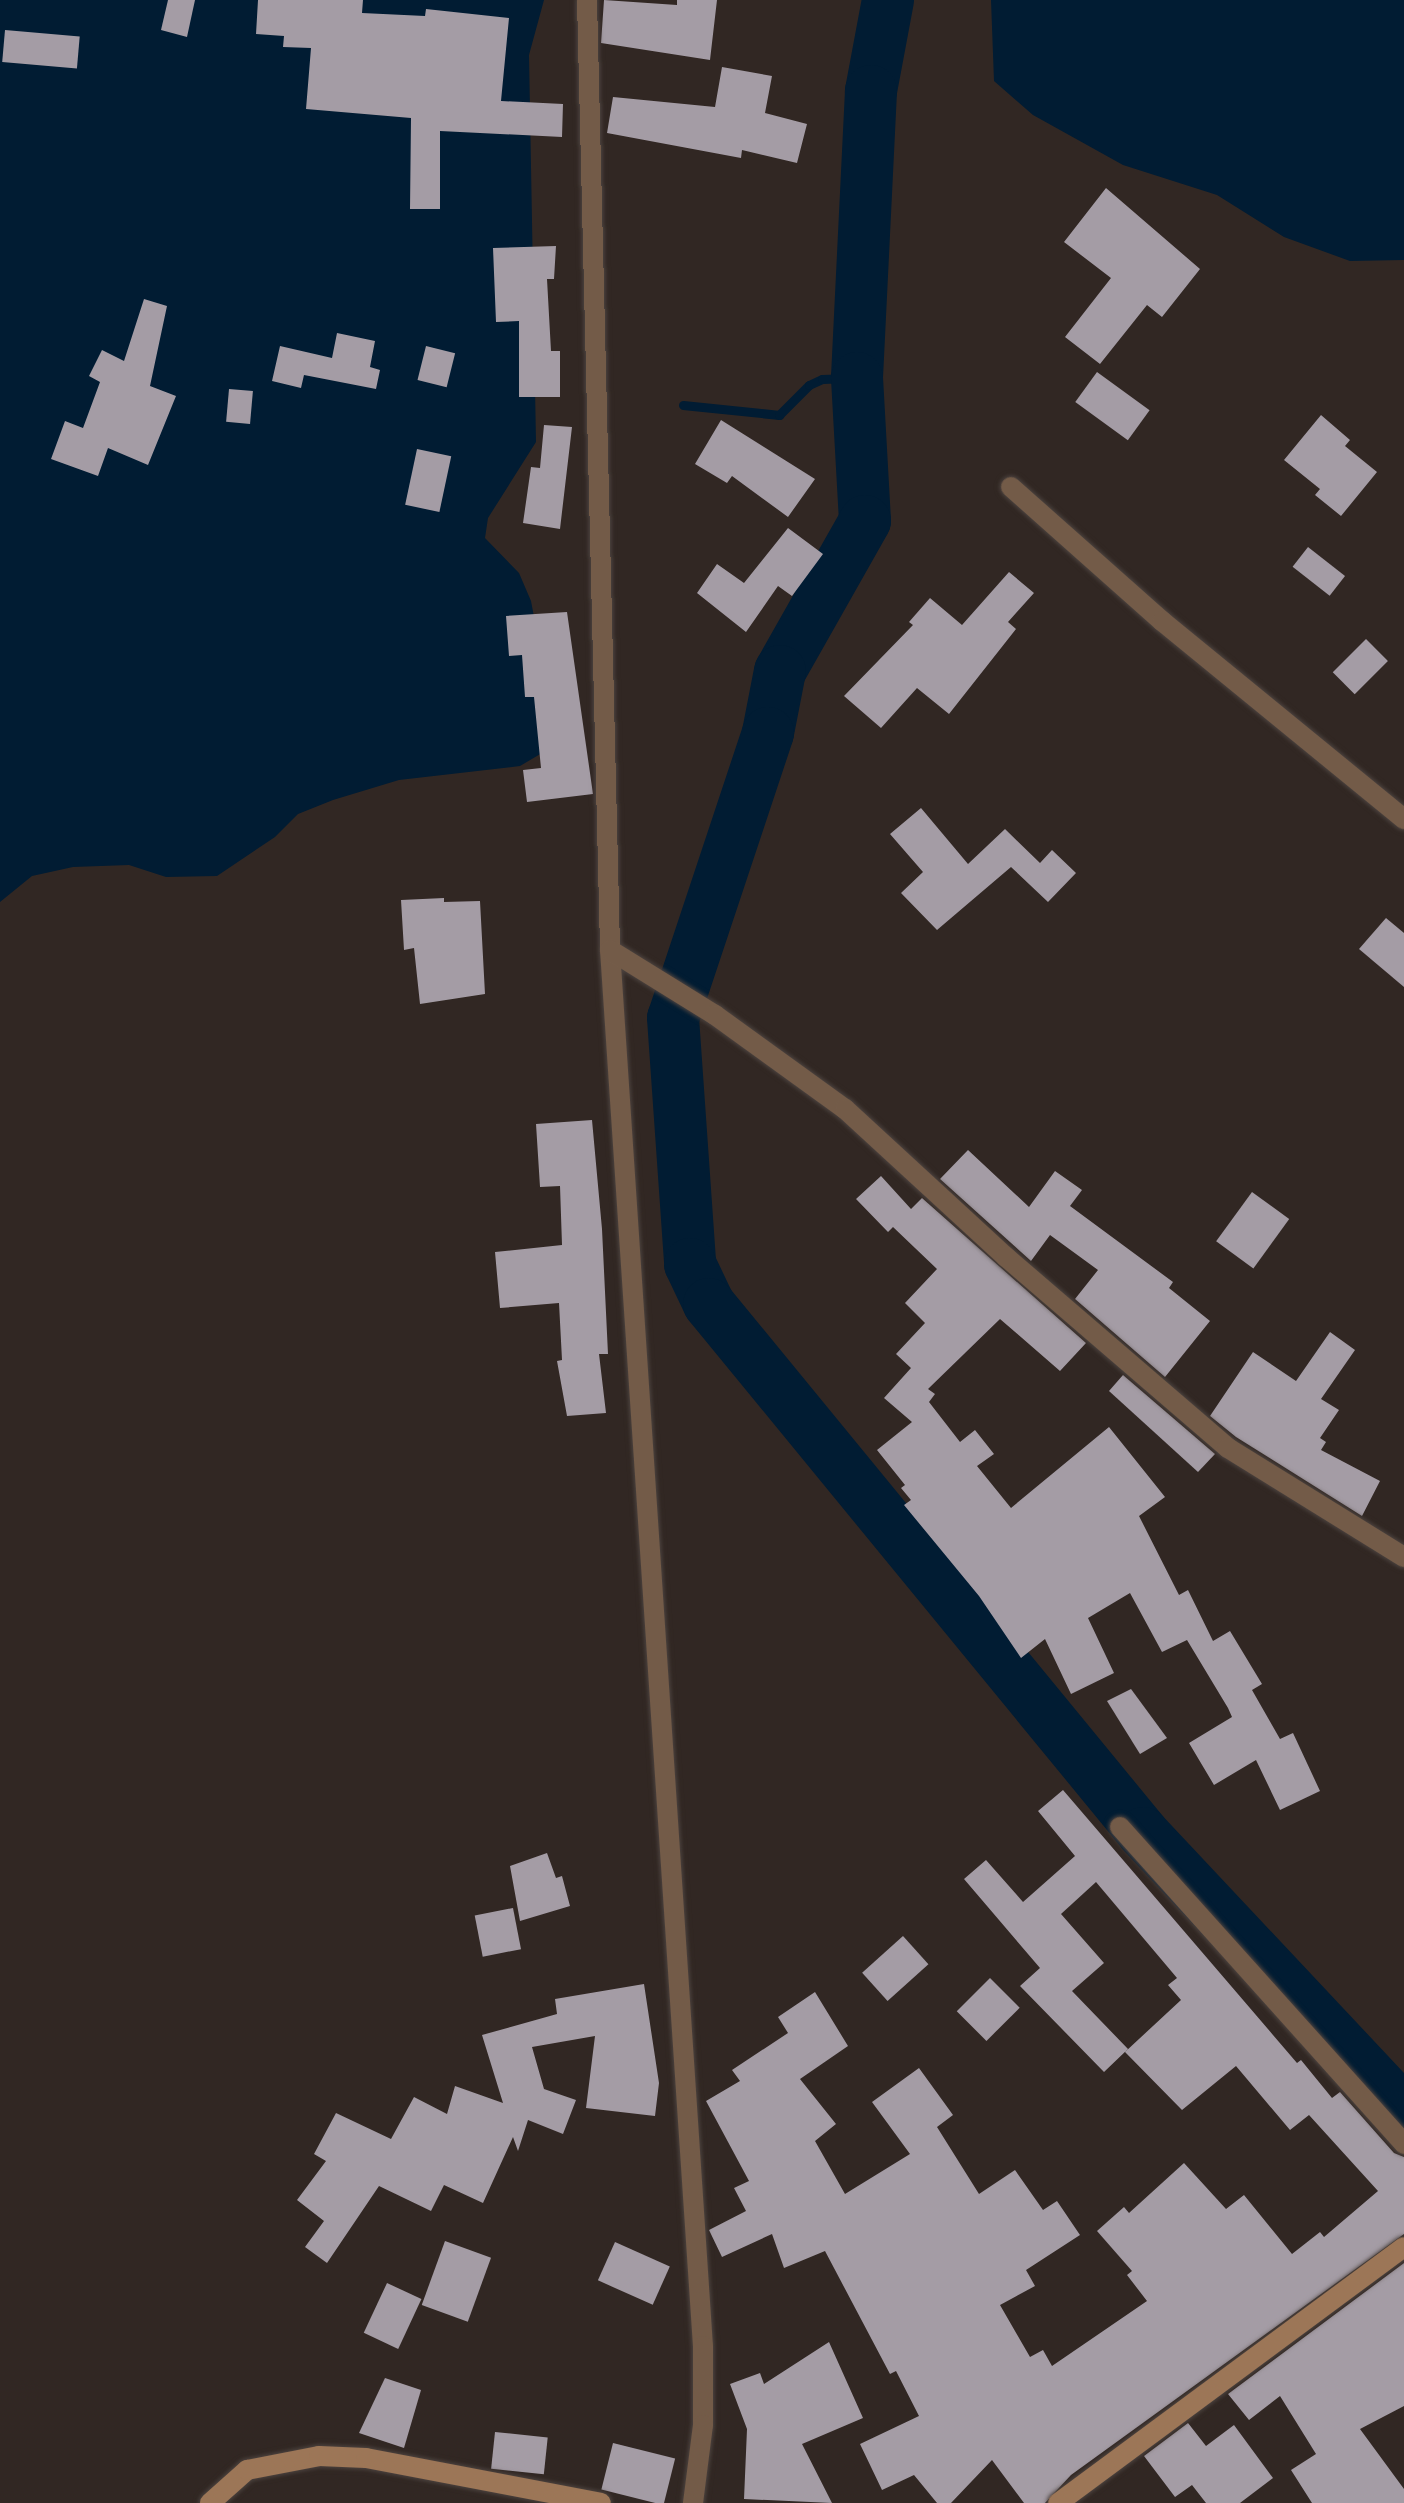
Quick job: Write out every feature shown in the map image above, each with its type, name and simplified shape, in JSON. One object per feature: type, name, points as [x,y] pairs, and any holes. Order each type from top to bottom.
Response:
[{"type":"street","points":[[587,0],[610,950],[703,2346],[703,2425],[693,2503]]},
{"type":"street","points":[[1011,487],[1162,621],[1404,819]]},
{"type":"street","points":[[610,950],[715,1015],[807,1078],[885,1142],[1006,1257],[1228,1448],[1404,1557]]},
{"type":"street","points":[[1120,1827],[1404,2144]]},
{"type":"street","points":[[1058,2503],[1404,2247]]},
{"type":"street","points":[[210,2503],[247,2470],[319,2456],[366,2458],[601,2503]]},
{"type":"water","points":[[0,0],[544,0],[529,55],[536,442],[488,518],[485,538],[519,573],[531,601],[539,643],[542,753],[520,766],[399,780],[333,800],[298,814],[275,837],[217,876],[166,877],[129,865],[73,867],[32,876],[0,902]]},
{"type":"water","points":[[991,0],[1404,0],[1404,260],[1350,261],[1284,237],[1217,195],[1123,165],[1033,115],[994,81]]},
{"type":"building","points":[[168,0],[195,0],[187,37],[161,30]]},
{"type":"building","points":[[258,0],[363,0],[362,13],[425,16],[426,9],[509,18],[501,101],[563,104],[562,137],[440,131],[440,209],[410,209],[411,118],[306,109],[311,48],[283,47],[284,36],[256,34]]},
{"type":"building","points":[[604,0],[677,5],[677,0],[717,0],[710,60],[601,43]]},
{"type":"building","points":[[5,30],[80,37],[77,68],[2,62]]},
{"type":"building","points":[[722,67],[772,76],[765,113],[807,124],[797,163],[742,150],[741,158],[607,133],[613,97],[715,107]]},
{"type":"building","points":[[1106,188],[1200,269],[1162,317],[1147,305],[1100,364],[1065,337],[1111,278],[1064,242]]},
{"type":"building","points":[[556,246],[554,279],[547,279],[551,351],[560,351],[560,397],[519,397],[519,321],[496,322],[493,248]]},
{"type":"building","points":[[144,299],[167,306],[150,386],[176,396],[148,465],[108,448],[98,476],[51,459],[65,421],[83,428],[100,382],[89,376],[102,350],[124,361]]},
{"type":"building","points":[[337,333],[375,341],[370,367],[380,370],[376,389],[304,375],[301,388],[272,381],[280,346],[332,358]]},
{"type":"building","points":[[426,346],[455,353],[447,387],[418,380]]},
{"type":"building","points":[[1097,372],[1150,410],[1128,440],[1075,402]]},
{"type":"building","points":[[229,389],[253,391],[250,424],[226,422]]},
{"type":"building","points":[[1321,415],[1350,440],[1345,446],[1377,472],[1341,516],[1315,495],[1320,489],[1284,460]]},
{"type":"building","points":[[721,420],[815,479],[788,517],[732,476],[727,483],[695,464]]},
{"type":"building","points":[[544,425],[572,427],[560,529],[523,523],[531,467],[540,468]]},
{"type":"building","points":[[417,449],[451,456],[439,512],[405,505]]},
{"type":"building","points":[[788,528],[823,554],[792,596],[778,586],[746,632],[697,593],[717,564],[744,583]]},
{"type":"building","points":[[1308,547],[1345,576],[1330,596],[1293,567]]},
{"type":"building","points":[[1009,572],[1034,593],[1008,622],[1016,629],[949,714],[917,688],[881,728],[844,696],[913,625],[909,622],[930,598],[962,625]]},
{"type":"building","points":[[567,612],[593,794],[527,802],[523,770],[541,768],[534,697],[525,697],[522,655],[509,656],[506,616]]},
{"type":"building","points":[[1366,639],[1388,661],[1355,694],[1333,672]]},
{"type":"building","points":[[921,808],[968,864],[1005,829],[1040,863],[1052,850],[1076,873],[1048,902],[1011,867],[937,930],[901,893],[923,872],[890,834]]},
{"type":"building","points":[[444,898],[444,902],[480,901],[485,994],[420,1004],[414,948],[404,950],[401,900]]},
{"type":"building","points":[[1386,918],[1404,933],[1404,987],[1359,949]]},
{"type":"building","points":[[592,1120],[602,1229],[608,1354],[599,1354],[606,1413],[567,1416],[557,1361],[562,1360],[559,1303],[500,1308],[495,1252],[562,1245],[560,1186],[540,1187],[536,1124]]},
{"type":"building","points":[[968,1150],[1029,1207],[1055,1171],[1082,1190],[1070,1206],[1173,1282],[1169,1288],[1210,1321],[1165,1377],[1075,1299],[1098,1270],[1050,1235],[1031,1261],[940,1179]]},
{"type":"building","points":[[881,1176],[911,1209],[922,1198],[1086,1343],[1060,1371],[1000,1319],[928,1389],[935,1394],[929,1402],[960,1442],[975,1430],[994,1454],[977,1466],[1011,1508],[1109,1427],[1165,1497],[1139,1516],[1179,1595],[1188,1590],[1213,1641],[1230,1631],[1262,1684],[1252,1690],[1280,1739],[1293,1733],[1320,1791],[1280,1810],[1256,1760],[1214,1785],[1189,1743],[1232,1717],[1187,1640],[1162,1652],[1130,1593],[1088,1618],[1114,1673],[1071,1694],[1045,1639],[1021,1658],[979,1596],[904,1505],[911,1500],[901,1488],[905,1485],[877,1450],[912,1422],[884,1398],[911,1368],[896,1354],[925,1323],[905,1303],[937,1269],[893,1227],[888,1232],[856,1199]]},
{"type":"building","points":[[1252,1192],[1289,1219],[1253,1268],[1216,1241]]},
{"type":"building","points":[[1330,1332],[1355,1350],[1321,1399],[1339,1410],[1320,1438],[1326,1442],[1321,1450],[1380,1481],[1362,1516],[1236,1437],[1210,1416],[1253,1352],[1296,1381]]},
{"type":"building","points":[[1123,1375],[1215,1454],[1198,1472],[1109,1391]]},
{"type":"building","points":[[1131,1689],[1167,1738],[1140,1754],[1107,1701]]},
{"type":"building","points":[[1063,1790],[1297,2063],[1301,2060],[1332,2098],[1340,2092],[1394,2153],[1404,2157],[1404,2234],[1071,2475],[1045,2503],[1024,2503],[992,2460],[951,2503],[937,2503],[914,2475],[882,2490],[860,2444],[919,2416],[896,2371],[890,2374],[825,2251],[784,2268],[772,2234],[722,2257],[709,2230],[746,2211],[734,2188],[749,2181],[706,2101],[740,2081],[732,2070],[788,2033],[778,2017],[815,1992],[848,2046],[800,2079],[836,2124],[815,2141],[845,2194],[910,2154],[872,2102],[919,2068],[953,2115],[937,2127],[979,2194],[1015,2170],[1043,2210],[1057,2201],[1080,2235],[1026,2270],[1035,2286],[1000,2305],[1030,2357],[1043,2350],[1052,2366],[1147,2301],[1127,2275],[1132,2271],[1097,2231],[1124,2207],[1129,2213],[1184,2163],[1226,2209],[1244,2195],[1292,2254],[1320,2232],[1324,2237],[1378,2191],[1309,2115],[1290,2130],[1236,2066],[1182,2110],[1125,2052],[1181,2000],[1168,1985],[1177,1978],[1096,1882],[1061,1914],[1104,1963],[1072,1991],[1128,2049],[1104,2072],[1020,1986],[1040,1968],[964,1879],[986,1860],[1023,1902],[1075,1856],[1038,1811]]},
{"type":"building","points":[[547,1853],[556,1878],[562,1876],[570,1906],[520,1921],[510,1866]]},
{"type":"building","points":[[513,1908],[521,1949],[483,1957],[475,1915]]},
{"type":"building","points":[[903,1936],[928,1964],[888,2001],[862,1973]]},
{"type":"building","points":[[990,1978],[1020,2008],[986,2041],[957,2011]]},
{"type":"building","points":[[644,1984],[659,2083],[655,2116],[586,2108],[595,2036],[532,2047],[544,2089],[576,2100],[563,2134],[528,2120],[518,2151],[513,2137],[483,2203],[444,2185],[431,2211],[379,2186],[327,2263],[305,2247],[324,2221],[297,2200],[326,2161],[314,2154],[336,2113],[391,2139],[414,2097],[447,2114],[455,2086],[503,2103],[482,2035],[557,2014],[555,1999]]},
{"type":"building","points":[[445,2241],[491,2258],[468,2322],[422,2305]]},
{"type":"building","points":[[615,2242],[670,2266],[653,2305],[598,2280]]},
{"type":"building","points":[[1404,2263],[1404,2406],[1360,2429],[1404,2489],[1404,2503],[1312,2503],[1291,2470],[1316,2454],[1280,2396],[1249,2420],[1228,2394]]},
{"type":"building","points":[[387,2283],[421,2299],[398,2349],[364,2333]]},
{"type":"building","points":[[829,2342],[863,2418],[802,2444],[832,2503],[744,2499],[747,2429],[730,2384],[760,2373],[764,2384]]},
{"type":"building","points":[[385,2378],[421,2390],[404,2448],[359,2433]]},
{"type":"building","points":[[1188,2423],[1206,2446],[1234,2425],[1273,2478],[1240,2503],[1206,2503],[1192,2485],[1175,2497],[1144,2456]]},
{"type":"building","points":[[495,2432],[548,2438],[544,2474],[491,2469]]},
{"type":"building","points":[[613,2443],[675,2458],[664,2503],[601,2490]]},
{"type":"waterway","points":[[888,0],[871,91],[857,378],[865,521],[780,671],[768,733],[673,1018],[690,1264],[709,1304],[1143,1833],[1404,2111]]},
{"type":"waterway","points":[[683,405],[779,415],[809,385],[822,379],[857,378]]}]
